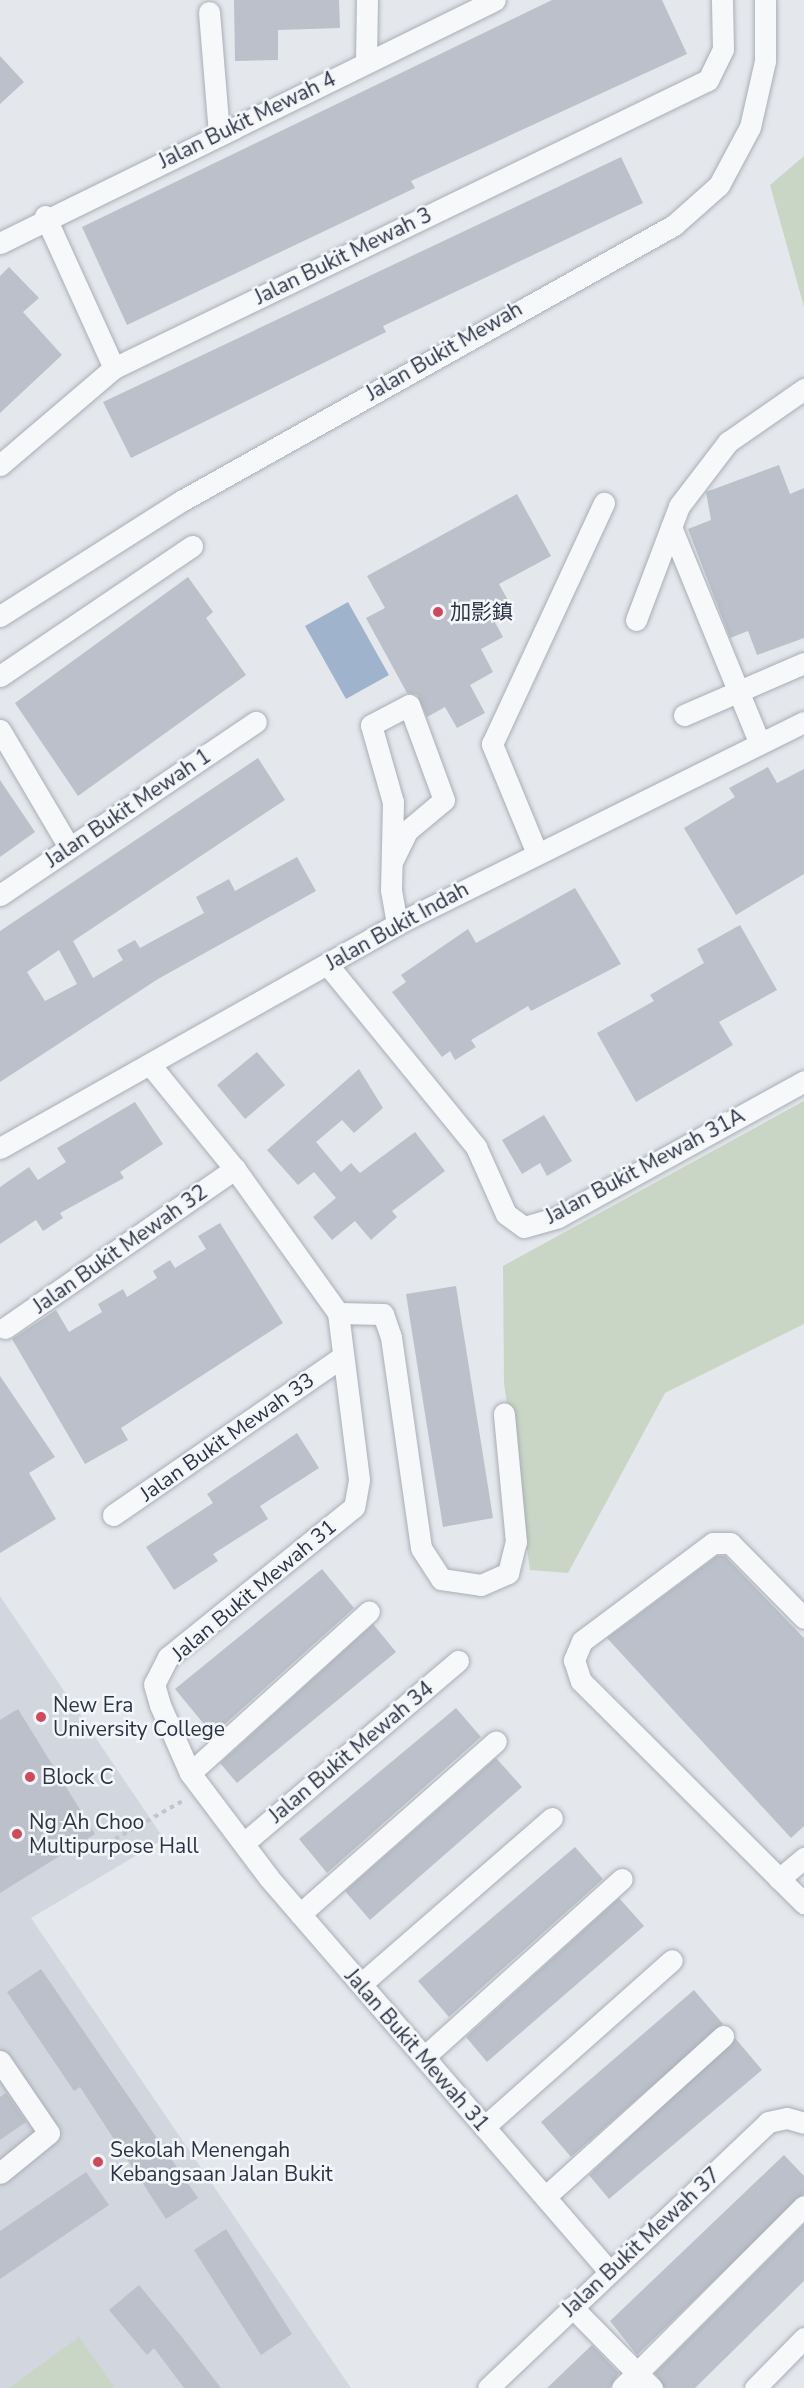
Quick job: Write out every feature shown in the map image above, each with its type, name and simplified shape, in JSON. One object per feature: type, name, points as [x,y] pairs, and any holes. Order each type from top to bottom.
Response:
[{"type":"street","points":[[366,62],[367,0]]},
{"type":"street","name":"Jalan Bukit Mewah 4","points":[[0,243],[45,216],[495,0]]},
{"type":"street","name":"Jalan Bukit Mewah 3","points":[[0,465],[114,368],[708,80],[723,49],[722,0]]},
{"type":"street","name":"Jalan Bukit Mewah","points":[[0,616],[183,500],[674,225],[719,185],[750,127],[765,61],[765,0]]},
{"type":"street","points":[[209,12],[219,134]]},
{"type":"street","points":[[45,216],[114,368]]},
{"type":"street","points":[[636,620],[679,506],[728,442],[804,389]]},
{"type":"street","points":[[536,852],[492,744],[604,503]]},
{"type":"street","points":[[671,527],[759,742]]},
{"type":"street","points":[[0,676],[192,546]]},
{"type":"street","points":[[684,715],[804,663]]},
{"type":"street","points":[[392,862],[407,831],[444,800],[409,705],[370,725],[393,802],[392,862],[398,924]]},
{"type":"street","name":"Jalan Bukit Mewah 1","points":[[0,895],[256,722]]},
{"type":"street","name":"Jalan Bukit Indah","points":[[0,1148],[152,1067],[398,924],[536,852],[804,722]]},
{"type":"street","points":[[0,730],[69,847]]},
{"type":"street","name":"Jalan Bukit Mewah 31A","points":[[327,964],[476,1147],[506,1214],[524,1227],[558,1217],[804,1081]]},
{"type":"street","points":[[152,1067],[234,1169],[338,1313],[382,1314],[391,1337],[421,1548],[441,1579],[481,1585],[507,1574],[516,1542],[504,1414]]},
{"type":"street","name":"Jalan Bukit Mewah 32","points":[[5,1328],[234,1169]]},
{"type":"street","name":"Jalan Bukit Mewah 31","points":[[338,1313],[359,1480],[354,1507],[168,1657],[154,1684],[190,1773],[244,1843],[300,1914],[609,2271]]},
{"type":"street","name":"Jalan Bukit Mewah 33","points":[[113,1515],[342,1358]]},
{"type":"street","points":[[804,1618],[730,1543],[713,1543],[582,1641],[574,1660],[581,1681],[804,1904]]},
{"type":"street","points":[[190,1773],[369,1611]]},
{"type":"street","name":"Jalan Bukit Mewah 34","points":[[244,1843],[458,1661]]},
{"type":"street","points":[[300,1914],[496,1741]]},
{"type":"street","points":[[361,1984],[552,1818]]},
{"type":"street","points":[[778,1879],[804,1858]]},
{"type":"street","points":[[424,2057],[622,1879]]},
{"type":"street","points":[[484,2127],[672,1960]]},
{"type":"street","points":[[545,2197],[723,2036]]},
{"type":"street","points":[[0,2061],[49,2133],[0,2174]]},
{"type":"street","name":"Jalan Bukit Mewah 37","points":[[488,2388],[768,2122],[787,2118],[804,2123]]},
{"type":"street","points":[[622,2388],[804,2206]]},
{"type":"street","points":[[572,2307],[652,2388]]},
{"type":"street","points":[[755,2388],[804,2338]]},
{"type":"path","points":[[115,1839],[203,1790]]},
{"type":"shaded area","name":"Sekolah Menengah Kebangsaan Jalan Bukit","points":[[0,1596],[164,1839],[31,1918],[351,2388],[0,2388]]},
{"type":"green space","points":[[804,156],[804,307],[770,185]]},
{"type":"green space","points":[[804,1101],[804,1324],[665,1393],[568,1573],[530,1570],[504,1383],[503,1266]]},
{"type":"green space","points":[[79,2337],[115,2388],[9,2388]]},
{"type":"water","points":[[348,602],[389,675],[346,699],[305,626]]},
{"type":"building","points":[[234,0],[339,0],[340,28],[278,30],[278,60],[235,61]]},
{"type":"building","points":[[552,0],[662,0],[687,54],[411,181],[415,188],[127,325],[82,227]]},
{"type":"building","points":[[0,56],[24,82],[0,104]]},
{"type":"building","points":[[621,157],[643,203],[383,326],[386,332],[131,458],[103,402]]},
{"type":"building","points":[[9,267],[39,298],[23,312],[62,355],[0,413],[0,276]]},
{"type":"building","points":[[779,465],[790,494],[804,488],[804,638],[757,655],[748,631],[730,638],[688,529],[711,520],[706,492]]},
{"type":"building","name":"加影鎮","points":[[517,494],[551,556],[499,584],[510,604],[491,615],[503,637],[481,649],[493,672],[470,685],[485,713],[457,728],[445,707],[427,717],[417,695],[407,693],[366,618],[385,608],[367,576]]},
{"type":"building","points":[[188,577],[213,612],[206,618],[246,675],[78,796],[15,703]]},
{"type":"building","points":[[258,758],[285,800],[73,941],[93,978],[123,960],[117,950],[135,940],[140,948],[204,913],[196,897],[229,879],[235,891],[297,857],[316,891],[158,979],[0,1082],[0,931]],"holes":[[[59,950],[77,984],[45,1001],[27,972]]]},
{"type":"building","points":[[768,767],[777,783],[804,769],[804,874],[736,915],[684,828],[735,797],[729,788]]},
{"type":"building","points":[[0,780],[35,832],[0,857]]},
{"type":"building","points":[[575,888],[621,964],[531,1011],[528,1006],[471,1040],[476,1047],[455,1060],[450,1051],[442,1057],[392,992],[406,982],[401,975],[468,929],[476,943]]},
{"type":"building","points":[[740,925],[777,990],[719,1022],[733,1045],[636,1102],[597,1033],[654,1001],[650,995],[704,963],[697,949]]},
{"type":"building","points":[[257,1052],[285,1085],[245,1119],[217,1085]]},
{"type":"building","points":[[359,1069],[383,1108],[354,1133],[342,1120],[316,1142],[341,1172],[351,1163],[360,1173],[415,1132],[445,1171],[392,1211],[397,1217],[371,1240],[355,1221],[332,1240],[313,1217],[336,1198],[314,1172],[298,1185],[267,1150]]},
{"type":"building","points":[[135,1102],[163,1144],[120,1172],[124,1178],[60,1213],[63,1218],[43,1231],[36,1220],[0,1244],[0,1187],[29,1167],[38,1180],[66,1162],[57,1148]]},
{"type":"building","points":[[544,1115],[572,1161],[547,1176],[540,1163],[522,1174],[502,1140]]},
{"type":"building","points":[[220,1223],[283,1323],[121,1428],[128,1440],[85,1464],[12,1339],[56,1310],[69,1332],[102,1312],[98,1304],[123,1289],[127,1297],[157,1278],[153,1271],[170,1260],[175,1268],[206,1249],[198,1236]]},
{"type":"building","points":[[456,1286],[493,1518],[443,1527],[406,1294]]},
{"type":"building","points":[[0,1376],[55,1457],[29,1473],[56,1519],[0,1553]]},
{"type":"building","points":[[297,1433],[319,1468],[260,1506],[268,1519],[213,1554],[218,1561],[174,1590],[146,1547],[213,1503],[207,1494]]},
{"type":"building","points":[[717,1556],[725,1556],[804,1638],[804,1826],[791,1838],[607,1638]]},
{"type":"building","points":[[322,1569],[354,1608],[213,1735],[175,1689]]},
{"type":"building","points":[[373,1624],[396,1652],[237,1783],[220,1763]]},
{"type":"building","points":[[456,1708],[481,1737],[327,1873],[299,1839]]},
{"type":"building","name":"Block C","points":[[18,1709],[95,1834],[0,1893],[0,1720]]},
{"type":"building","points":[[496,1758],[522,1787],[370,1920],[345,1891]]},
{"type":"building","points":[[575,1847],[603,1879],[449,2017],[418,1981]]},
{"type":"building","points":[[619,1898],[644,1926],[487,2062],[466,2037]]},
{"type":"building","points":[[41,1969],[198,2198],[166,2219],[80,2087],[74,2091],[7,1992]]},
{"type":"building","points":[[694,1990],[723,2024],[571,2157],[541,2122]]},
{"type":"building","points":[[735,2038],[762,2070],[609,2199],[589,2175]]},
{"type":"building","points":[[6,2093],[26,2122],[0,2140],[0,2097]]},
{"type":"building","points":[[784,2155],[804,2176],[804,2194],[637,2355],[610,2321]]},
{"type":"building","points":[[86,2172],[109,2205],[0,2279],[0,2231]]},
{"type":"building","points":[[804,2224],[804,2281],[695,2388],[664,2388],[655,2373]]},
{"type":"building","points":[[226,2229],[292,2334],[261,2355],[194,2250]]},
{"type":"building","points":[[139,2285],[221,2388],[184,2388],[154,2348],[147,2355],[109,2310]]},
{"type":"building","points":[[592,2345],[619,2373],[610,2388],[547,2388]]},
{"type":"place","name":"加影鎮","points":[[438,612]]},
{"type":"place","name":"New Era University College","points":[[41,1717]]},
{"type":"place","name":"Block C","points":[[30,1777]]},
{"type":"place","name":"Ng Ah Choo Multipurpose Hall","points":[[17,1834]]},
{"type":"place","name":"Sekolah Menengah Kebangsaan Jalan Bukit","points":[[98,2162]]}]
